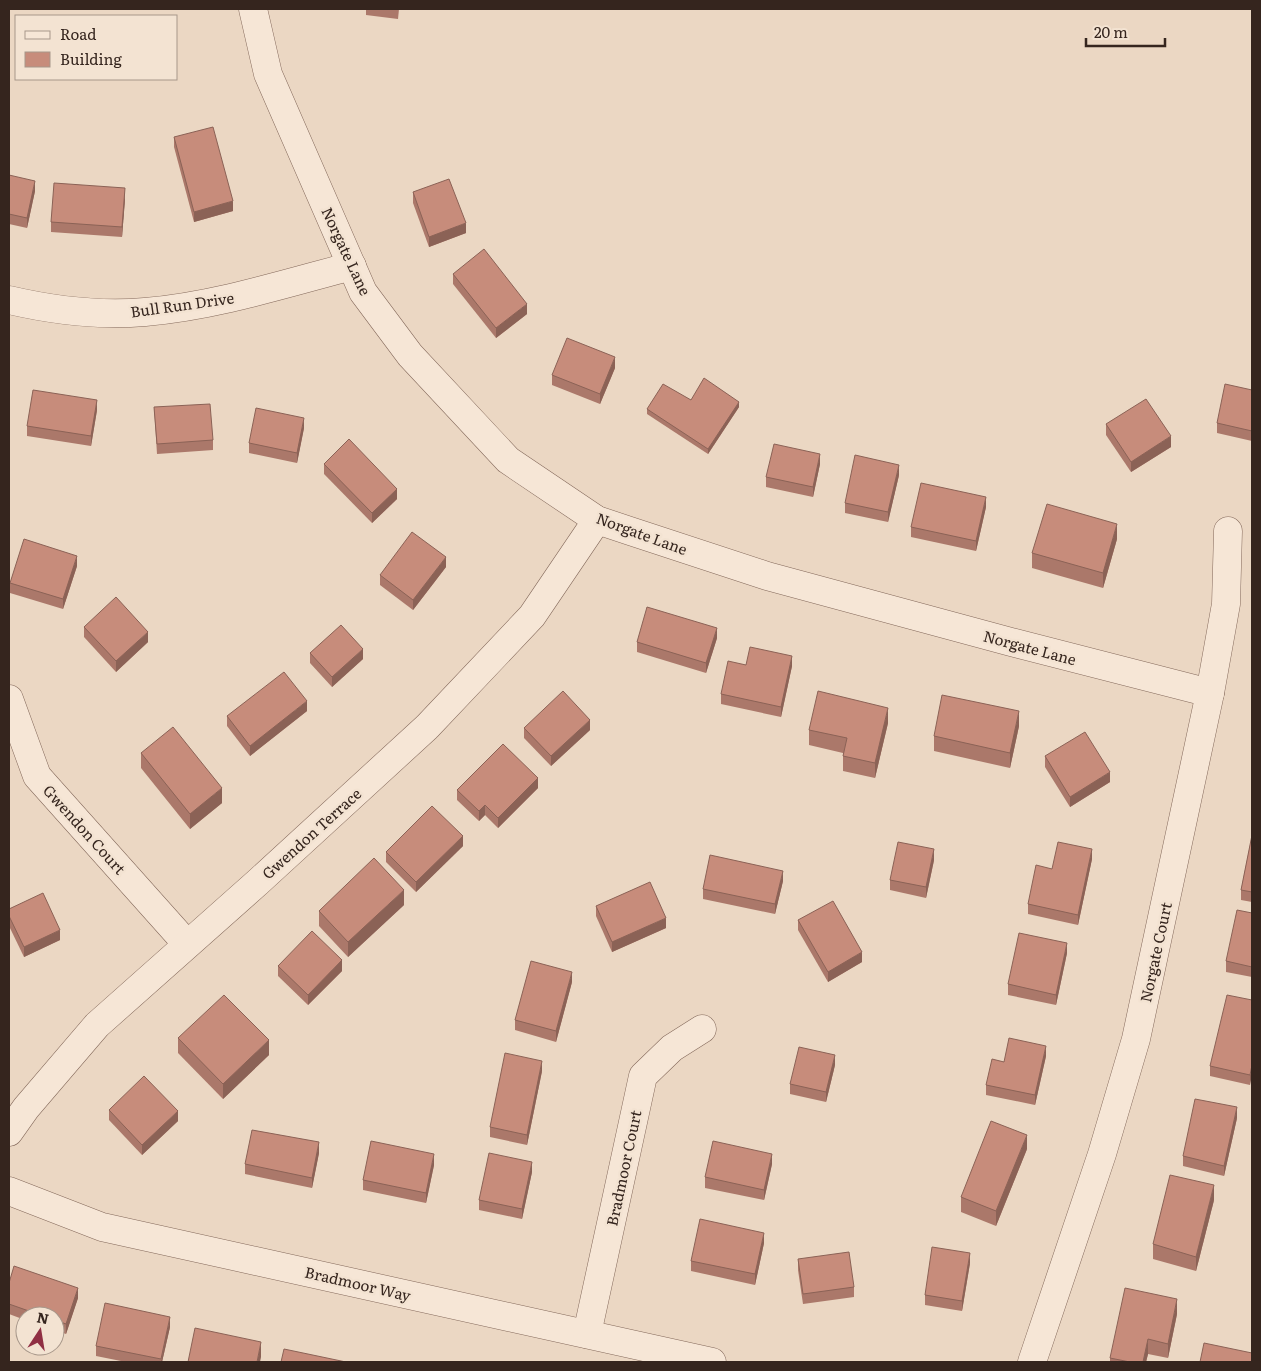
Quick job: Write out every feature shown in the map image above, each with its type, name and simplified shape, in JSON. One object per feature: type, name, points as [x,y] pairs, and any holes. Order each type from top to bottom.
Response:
[{"type":"street","name":"Norgate Lane","points":[[253,9],[268,74],[363,292],[410,355],[508,460],[597,520],[767,576],[1011,642],[1210,693]]},
{"type":"street","name":"Bull Run Drive","points":[[9,300],[66,310],[105,313],[144,312],[219,301],[352,266]]},
{"type":"street","name":"Gwendon Terrace","points":[[9,1132],[26,1108],[97,1025],[428,728],[532,616],[597,520]]},
{"type":"street","name":"Norgate Court","points":[[1032,1362],[1102,1154],[1136,1039],[1210,693],[1226,604],[1228,531]]},
{"type":"street","name":"Gwendon Court","points":[[9,699],[37,776],[187,944]]},
{"type":"street","name":"Bradmoor Court","points":[[587,1334],[643,1076],[672,1048],[702,1029]]},
{"type":"street","name":"Bradmoor Way","points":[[9,1191],[102,1227],[712,1362]]},
{"type":"building","points":[[213,127],[233,201],[194,212],[174,137]]},
{"type":"building","points":[[9,175],[35,181],[27,218],[9,214]]},
{"type":"building","points":[[449,179],[466,223],[429,237],[413,192]]},
{"type":"building","points":[[54,183],[125,188],[122,227],[51,222]]},
{"type":"building","points":[[484,249],[527,304],[496,328],[453,274]]},
{"type":"building","points":[[567,338],[615,357],[600,394],[552,375]]},
{"type":"building","points":[[704,378],[739,402],[708,449],[647,409],[663,384],[691,400]]},
{"type":"building","points":[[1225,384],[1252,390],[1252,431],[1217,423]]},
{"type":"building","points":[[33,390],[97,400],[91,436],[27,426]]},
{"type":"building","points":[[1146,399],[1171,436],[1131,462],[1106,424]]},
{"type":"building","points":[[210,404],[213,440],[157,444],[154,407]]},
{"type":"building","points":[[256,408],[304,418],[297,453],[249,443]]},
{"type":"building","points":[[349,439],[397,489],[372,513],[324,464]]},
{"type":"building","points":[[774,444],[820,454],[813,487],[766,477]]},
{"type":"building","points":[[855,455],[899,465],[888,512],[845,503]]},
{"type":"building","points":[[921,483],[986,497],[976,541],[911,527]]},
{"type":"building","points":[[1047,504],[1117,524],[1103,573],[1032,553]]},
{"type":"building","points":[[412,532],[446,557],[413,600],[380,575]]},
{"type":"building","points":[[24,539],[77,556],[63,599],[10,583]]},
{"type":"building","points":[[116,597],[148,632],[116,661],[84,627]]},
{"type":"building","points":[[647,607],[717,628],[706,663],[637,642]]},
{"type":"building","points":[[341,625],[363,649],[332,677],[310,653]]},
{"type":"building","points":[[750,647],[792,656],[781,707],[721,694],[728,661],[746,665]]},
{"type":"building","points":[[284,672],[307,701],[250,746],[227,716]]},
{"type":"building","points":[[563,691],[590,720],[551,756],[524,728]]},
{"type":"building","points":[[818,691],[888,708],[875,763],[843,756],[847,738],[809,730]]},
{"type":"building","points":[[942,695],[1019,711],[1010,753],[934,736]]},
{"type":"building","points":[[173,727],[222,788],[190,814],[141,753]]},
{"type":"building","points":[[1085,732],[1110,772],[1070,797],[1045,756]]},
{"type":"building","points":[[503,744],[538,778],[498,818],[485,805],[479,811],[457,790]]},
{"type":"building","points":[[432,806],[463,836],[416,882],[386,852]]},
{"type":"building","points":[[1252,835],[1252,892],[1241,890]]},
{"type":"building","points":[[898,842],[934,849],[926,887],[890,880]]},
{"type":"building","points":[[1058,842],[1092,849],[1078,915],[1028,904],[1036,865],[1052,869]]},
{"type":"building","points":[[710,855],[783,871],[775,904],[703,889]]},
{"type":"building","points":[[374,858],[404,890],[348,942],[319,911]]},
{"type":"building","points":[[650,882],[666,918],[612,942],[596,906]]},
{"type":"building","points":[[43,893],[60,930],[24,947],[9,916],[9,909]]},
{"type":"building","points":[[833,901],[862,952],[828,972],[798,920]]},
{"type":"building","points":[[1237,910],[1252,913],[1252,967],[1226,961]]},
{"type":"building","points":[[312,931],[342,960],[308,995],[278,966]]},
{"type":"building","points":[[1019,933],[1067,943],[1056,995],[1008,984]]},
{"type":"building","points":[[531,961],[572,972],[556,1031],[515,1020]]},
{"type":"building","points":[[224,995],[269,1040],[223,1084],[178,1038]]},
{"type":"building","points":[[1227,995],[1252,1000],[1252,1065],[1250,1075],[1210,1066]]},
{"type":"building","points":[[1009,1038],[1046,1046],[1035,1095],[986,1085],[992,1059],[1004,1062]]},
{"type":"building","points":[[799,1047],[835,1055],[826,1092],[790,1084]]},
{"type":"building","points":[[505,1053],[542,1061],[527,1135],[490,1127]]},
{"type":"building","points":[[144,1076],[178,1111],[142,1145],[109,1110]]},
{"type":"building","points":[[1195,1099],[1237,1107],[1224,1166],[1183,1156]]},
{"type":"building","points":[[991,1121],[1027,1135],[996,1211],[961,1197]]},
{"type":"building","points":[[252,1130],[319,1142],[312,1178],[245,1164]]},
{"type":"building","points":[[371,1141],[434,1154],[426,1193],[363,1180]]},
{"type":"building","points":[[713,1141],[772,1154],[764,1190],[705,1177]]},
{"type":"building","points":[[489,1153],[532,1162],[522,1209],[479,1200]]},
{"type":"building","points":[[1170,1175],[1214,1185],[1196,1257],[1153,1244]]},
{"type":"building","points":[[700,1219],[764,1233],[755,1274],[691,1261]]},
{"type":"building","points":[[932,1247],[970,1253],[962,1301],[925,1295]]},
{"type":"building","points":[[849,1252],[854,1287],[803,1294],[798,1259]]},
{"type":"building","points":[[14,1266],[78,1288],[66,1324],[65,1306],[15,1306],[9,1304],[9,1283]]},
{"type":"building","points":[[1125,1288],[1177,1299],[1168,1344],[1148,1339],[1143,1362],[1130,1362],[1110,1358]]},
{"type":"building","points":[[105,1303],[170,1317],[161,1359],[96,1346]]},
{"type":"building","points":[[195,1328],[261,1342],[257,1362],[188,1362]]},
{"type":"building","points":[[1204,1343],[1252,1353],[1252,1362],[1200,1362]]},
{"type":"building","points":[[284,1349],[346,1362],[281,1362]]}]
